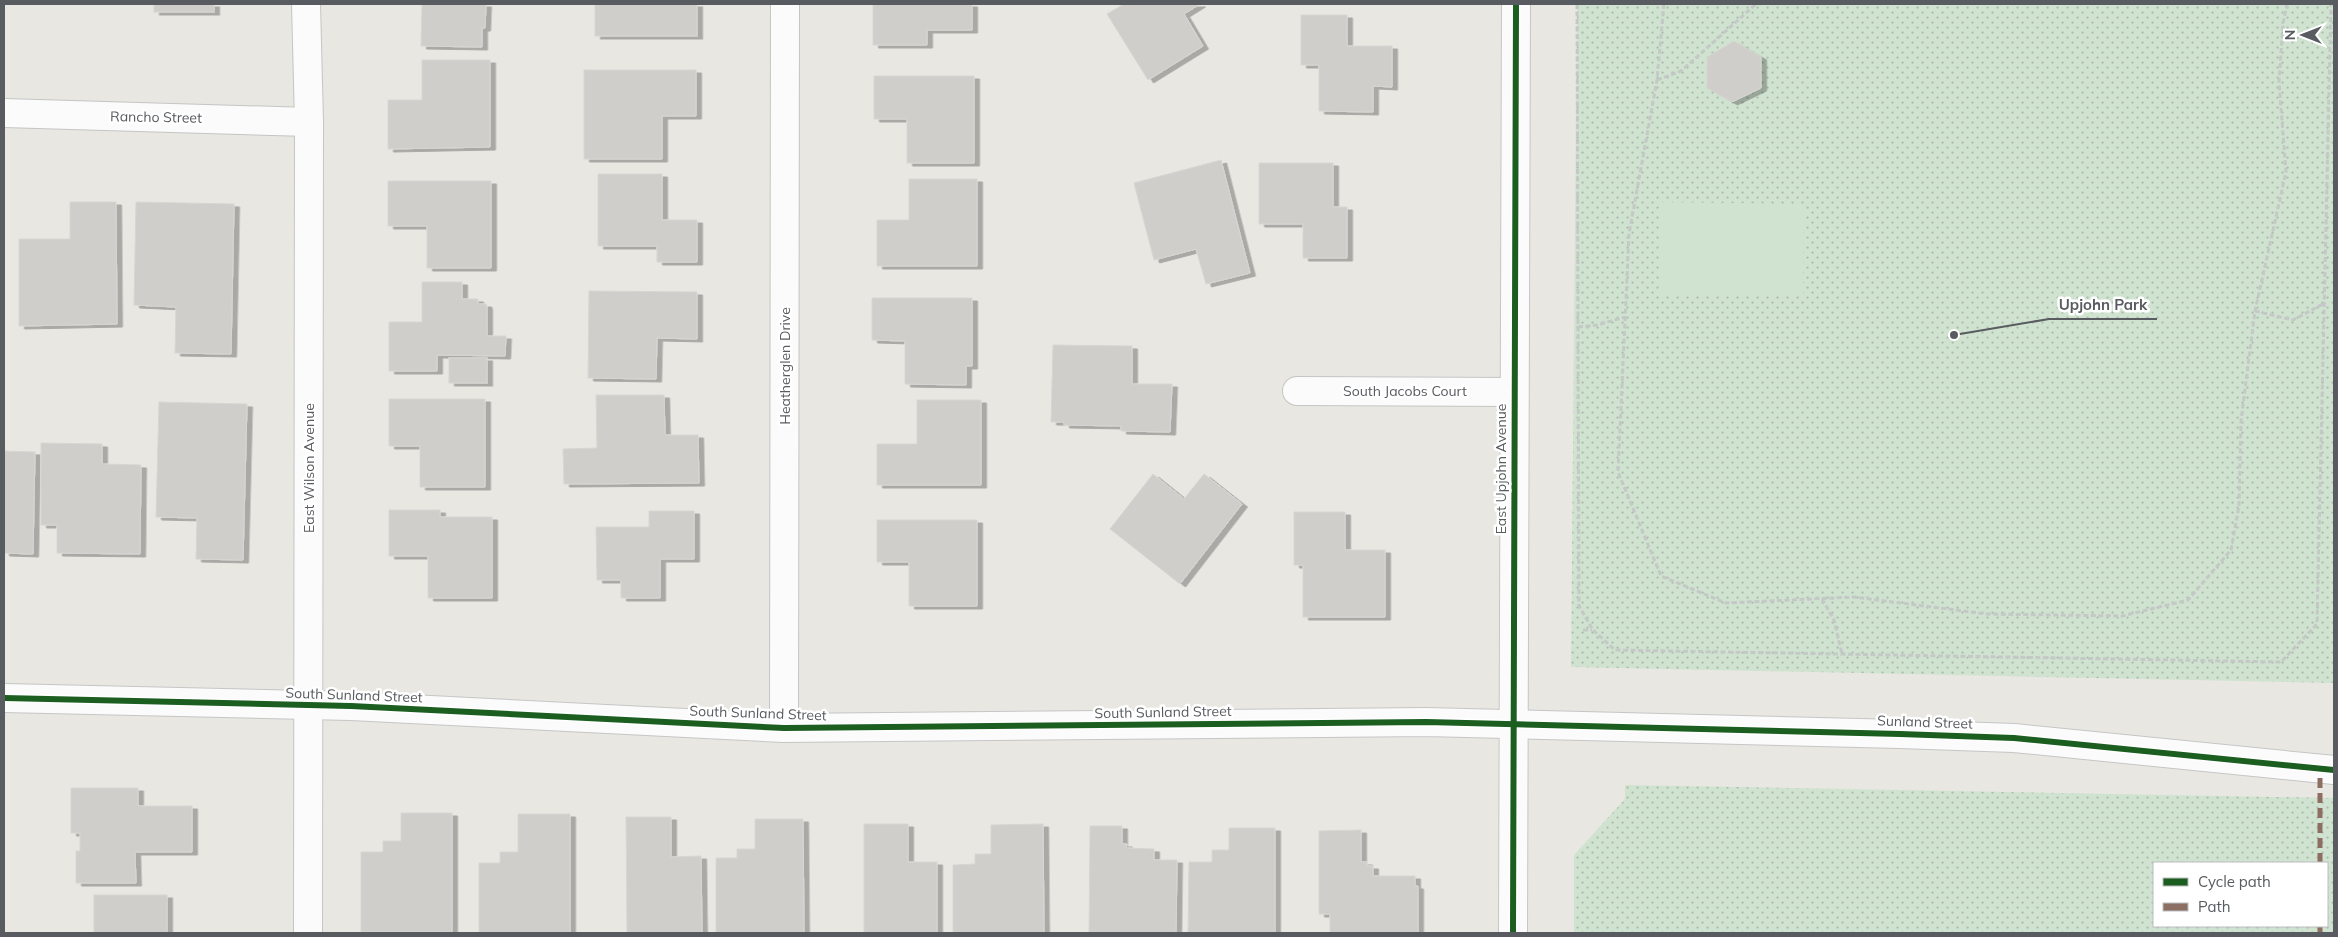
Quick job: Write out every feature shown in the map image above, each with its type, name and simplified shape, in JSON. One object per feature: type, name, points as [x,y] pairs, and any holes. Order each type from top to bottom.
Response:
[{"type":"street","name":"East Wilson Avenue","points":[[306,4],[309,122],[308,933]]},
{"type":"street","name":"Heatherglen Drive","points":[[784,728],[785,4]]},
{"type":"street","name":"East Upjohn Avenue","points":[[1513,933],[1516,4]]},
{"type":"street","name":"Rancho Street","points":[[4,113],[309,122]]},
{"type":"street","name":"South Jacobs Court","points":[[1297,391],[1514,392]]},
{"type":"street","name":"South Sunland Street","points":[[4,698],[308,705],[784,728],[1426,722],[1513,724]]},
{"type":"street","name":"Sunland Street","points":[[1513,724],[2014,738],[2334,770]]},
{"type":"path","points":[[1577,4],[1579,606],[1593,630],[1615,650],[2281,662],[2317,624],[2330,4]]},
{"type":"path","points":[[1664,4],[1657,80],[1629,234],[1618,472],[1661,576],[1726,603],[1854,597],[1987,614],[2122,616],[2188,600],[2232,550],[2239,506],[2242,421],[2255,311],[2286,172],[2279,82],[2283,24],[2287,4]]},
{"type":"path","points":[[1657,80],[1681,71],[1756,4]]},
{"type":"path","points":[[2255,311],[2293,320],[2324,304]]},
{"type":"path","points":[[1578,327],[1597,325],[1625,317]]},
{"type":"path","points":[[1822,599],[1834,620],[1842,654]]},
{"type":"path","points":[[1584,630],[1593,630]]},
{"type":"green space","points":[[1577,4],[2334,4],[2334,683],[1571,667]]},
{"type":"green space","points":[[1661,202],[1804,204],[1803,296],[1660,295]]},
{"type":"green space","points":[[1625,785],[2334,798],[2334,933],[1574,933],[1574,855],[1625,799]]},
{"type":"building","points":[[154,4],[214,4],[214,12],[154,12]]},
{"type":"building","points":[[422,4],[486,4],[485,28],[482,28],[482,47],[421,46]]},
{"type":"building","points":[[595,4],[697,4],[697,36],[595,36]]},
{"type":"building","points":[[873,4],[972,4],[972,30],[927,30],[927,45],[873,45]]},
{"type":"building","points":[[1124,4],[1200,4],[1184,14],[1203,46],[1148,80],[1107,14]]},
{"type":"building","points":[[1301,15],[1347,15],[1347,46],[1392,46],[1392,87],[1373,86],[1373,112],[1319,111],[1319,65],[1301,65]]},
{"type":"building","points":[[1734,41],[1761,57],[1761,88],[1732,102],[1707,88],[1707,57]]},
{"type":"building","points":[[422,60],[490,60],[490,147],[388,149],[388,100],[422,100]]},
{"type":"building","points":[[584,70],[696,70],[696,116],[662,116],[662,159],[584,159]]},
{"type":"building","points":[[874,76],[974,76],[974,163],[907,163],[907,119],[874,119]]},
{"type":"building","points":[[1221,160],[1250,273],[1206,284],[1196,249],[1154,260],[1134,183]]},
{"type":"building","points":[[1259,163],[1333,163],[1333,207],[1347,207],[1347,258],[1303,258],[1303,224],[1259,224]]},
{"type":"building","points":[[598,174],[662,174],[662,220],[697,220],[697,262],[657,262],[657,246],[598,246]]},
{"type":"building","points":[[909,179],[977,179],[977,266],[877,266],[877,220],[909,220]]},
{"type":"building","points":[[388,181],[491,181],[491,268],[427,268],[427,226],[388,226]]},
{"type":"building","points":[[70,202],[116,202],[117,324],[19,326],[19,239],[70,239]]},
{"type":"building","points":[[136,202],[234,204],[231,354],[175,353],[176,307],[134,305]]},
{"type":"building","points":[[422,282],[462,282],[462,299],[478,299],[478,304],[486,304],[487,306],[487,336],[506,336],[505,356],[437,355],[437,371],[389,371],[389,322],[422,322]]},
{"type":"building","points":[[589,291],[697,292],[697,339],[657,338],[656,379],[588,378]]},
{"type":"building","points":[[872,298],[972,298],[972,366],[966,366],[966,385],[905,384],[905,341],[872,340]]},
{"type":"building","points":[[1053,345],[1132,346],[1132,384],[1172,384],[1170,432],[1121,431],[1121,426],[1064,425],[1064,422],[1051,422]]},
{"type":"building","points":[[449,358],[487,358],[487,383],[449,383]]},
{"type":"building","points":[[596,395],[664,395],[665,435],[698,435],[699,483],[564,484],[563,449],[597,448]]},
{"type":"building","points":[[389,399],[485,399],[485,487],[420,487],[420,446],[389,446]]},
{"type":"building","points":[[917,400],[981,400],[981,485],[877,485],[877,444],[917,444]]},
{"type":"building","points":[[159,402],[247,404],[243,560],[196,559],[197,518],[156,517]]},
{"type":"building","points":[[41,443],[102,444],[102,464],[141,465],[140,554],[57,553],[57,525],[41,525]]},
{"type":"building","points":[[4,451],[35,452],[33,554],[4,553]]},
{"type":"building","points":[[1153,474],[1184,499],[1204,474],[1242,504],[1180,584],[1110,529]]},
{"type":"building","points":[[389,510],[440,510],[440,517],[492,517],[492,598],[428,598],[428,556],[389,556]]},
{"type":"building","points":[[649,511],[694,511],[694,559],[660,559],[660,598],[621,598],[621,580],[597,580],[596,527],[649,527]]},
{"type":"building","points":[[1294,512],[1345,512],[1345,550],[1385,550],[1385,617],[1303,617],[1303,565],[1294,565]]},
{"type":"building","points":[[877,520],[977,520],[977,606],[909,606],[909,562],[877,562]]},
{"type":"building","points":[[71,788],[138,788],[138,806],[192,806],[192,852],[135,852],[136,883],[76,883],[76,851],[80,851],[80,833],[71,833]]},
{"type":"building","points":[[401,813],[452,813],[452,932],[361,932],[361,852],[383,852],[383,841],[401,841]]},
{"type":"building","points":[[518,814],[570,814],[570,933],[479,933],[479,863],[500,863],[500,852],[518,852]]},
{"type":"building","points":[[626,817],[671,817],[671,857],[701,856],[702,933],[627,933]]},
{"type":"building","points":[[755,819],[803,819],[804,933],[716,933],[716,858],[737,858],[737,849],[755,849]]},
{"type":"building","points":[[864,824],[908,824],[908,862],[937,862],[937,933],[864,933]]},
{"type":"building","points":[[1043,824],[1044,933],[953,933],[953,865],[975,864],[975,854],[991,854],[991,825]]},
{"type":"building","points":[[1090,826],[1122,826],[1122,844],[1127,844],[1126,848],[1154,849],[1154,860],[1177,860],[1176,933],[1089,933]]},
{"type":"building","points":[[1229,828],[1275,828],[1275,933],[1188,933],[1189,862],[1212,862],[1212,850],[1229,850]]},
{"type":"building","points":[[1361,830],[1361,862],[1367,862],[1367,866],[1373,866],[1373,876],[1415,876],[1415,886],[1418,886],[1418,933],[1330,933],[1330,914],[1319,914],[1319,831]]},
{"type":"building","points":[[94,895],[167,895],[167,933],[94,933]]},
{"type":"marked path","points":[[2320,770],[2320,862]]},
{"type":"marked path","points":[[2320,927],[2320,933]]},
{"type":"cycle path","points":[[1513,933],[1516,4]]},
{"type":"cycle path","points":[[4,698],[351,706],[784,728],[1426,722],[1900,734],[2014,738],[2334,770]]},
{"type":"place","name":"Upjohn Park","points":[[1954,335]]}]
